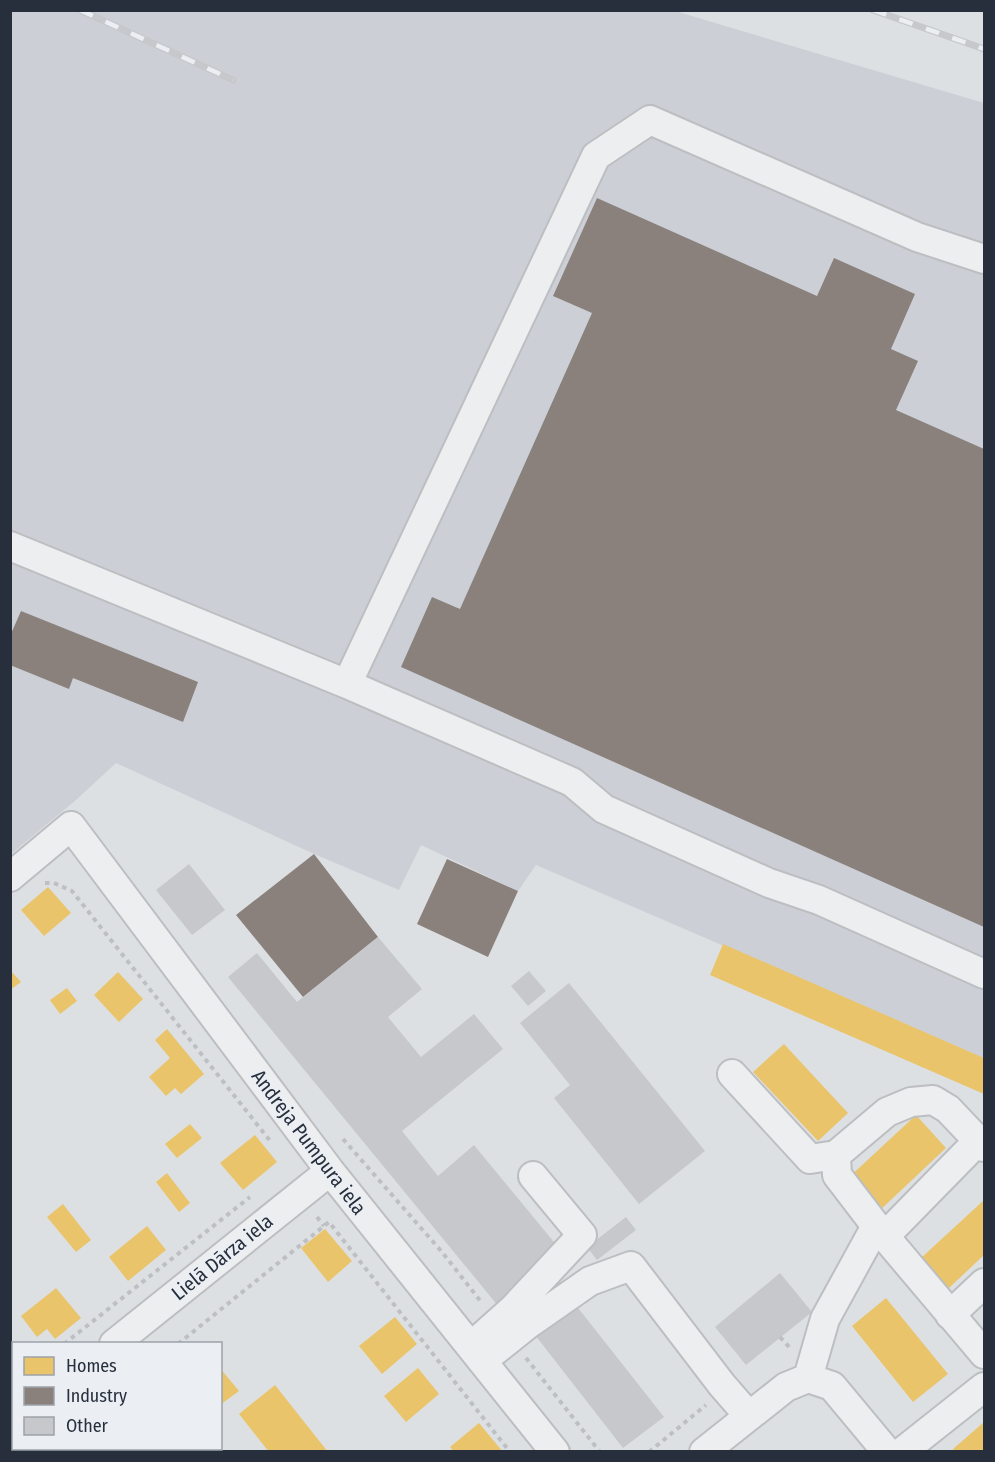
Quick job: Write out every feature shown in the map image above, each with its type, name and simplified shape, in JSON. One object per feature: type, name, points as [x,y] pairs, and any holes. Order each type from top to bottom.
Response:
[{"type":"street","points":[[348,684],[596,156],[650,120],[917,237],[984,259]]},
{"type":"street","points":[[10,546],[348,684],[572,782],[604,809],[769,883],[819,900],[984,974]]},
{"type":"street","name":"Andreja Pumpura iela","points":[[24,880],[71,826],[330,1171],[555,1452]]},
{"type":"street","points":[[732,1074],[810,1159],[836,1155],[887,1112],[911,1102],[933,1100],[948,1109],[981,1144],[880,1232],[825,1320],[808,1378]]},
{"type":"street","points":[[836,1155],[837,1175],[880,1232],[984,1354]]},
{"type":"street","name":"Lielā Dārza iela","points":[[116,1342],[330,1171]]},
{"type":"street","points":[[504,1331],[582,1235],[533,1176]]},
{"type":"street","points":[[476,1354],[504,1331],[590,1281],[631,1266],[722,1385],[749,1416]]},
{"type":"street","points":[[950,1314],[984,1283]]},
{"type":"street","points":[[704,1452],[786,1387],[808,1378],[832,1386],[887,1452]]},
{"type":"street","points":[[902,1452],[984,1387]]},
{"type":"path","points":[[24,880],[54,883],[72,891],[275,1147]]},
{"type":"path","points":[[339,1134],[442,1252],[600,1452]]},
{"type":"path","points":[[67,1342],[252,1195]]},
{"type":"path","points":[[180,1342],[329,1222],[510,1452]]},
{"type":"path","points":[[780,1337],[790,1349]]},
{"type":"shaded area","points":[[11,11],[675,11],[984,103],[984,1058],[536,865],[518,891],[421,845],[399,890],[314,854],[116,763],[11,854]]},
{"type":"building: Homes","points":[[48,887],[71,913],[44,936],[21,910]]},
{"type":"building: Homes","points":[[723,944],[984,1058],[984,1094],[710,975]]},
{"type":"building: Homes","points":[[10,970],[21,982],[10,990]]},
{"type":"building: Homes","points":[[118,972],[143,999],[119,1022],[94,995]]},
{"type":"building: Homes","points":[[67,988],[77,1001],[60,1014],[50,1000]]},
{"type":"building: Homes","points":[[167,1029],[204,1074],[181,1094],[175,1088],[166,1096],[149,1077],[170,1058],[155,1040]]},
{"type":"building: Homes","points":[[784,1044],[848,1113],[818,1141],[753,1072]]},
{"type":"building: Homes","points":[[916,1115],[946,1148],[877,1213],[846,1180]]},
{"type":"building: Homes","points":[[190,1124],[202,1138],[177,1158],[165,1144]]},
{"type":"building: Homes","points":[[255,1135],[277,1162],[243,1190],[220,1163]]},
{"type":"building: Homes","points":[[167,1173],[190,1203],[179,1212],[156,1182]]},
{"type":"building: Homes","points":[[984,1200],[984,1255],[949,1288],[921,1258]]},
{"type":"building: Homes","points":[[63,1204],[91,1240],[76,1252],[47,1217]]},
{"type":"building: Homes","points":[[147,1226],[166,1250],[128,1281],[109,1257]]},
{"type":"building: Homes","points":[[325,1229],[352,1261],[328,1282],[301,1248]]},
{"type":"building: Homes","points":[[56,1288],[81,1318],[55,1339],[47,1329],[37,1337],[21,1316]]},
{"type":"building: Homes","points":[[886,1298],[948,1374],[913,1402],[852,1326]]},
{"type":"building: Homes","points":[[395,1317],[417,1344],[382,1374],[359,1346]]},
{"type":"building: Homes","points":[[418,1368],[439,1394],[406,1422],[384,1396]]},
{"type":"building: Homes","points":[[222,1370],[239,1391],[222,1404]]},
{"type":"building: Homes","points":[[275,1385],[328,1452],[269,1452],[239,1414]]},
{"type":"building: Homes","points":[[984,1422],[984,1452],[955,1452],[953,1449]]},
{"type":"building: Homes","points":[[479,1423],[503,1452],[454,1452],[450,1447]]},
{"type":"building: Homes","points":[[83,1450],[163,1450],[161,1452],[81,1452]]},
{"type":"building: Industry","points":[[597,198],[817,296],[834,258],[915,294],[891,349],[918,361],[896,410],[984,449],[984,927],[401,667],[432,597],[460,609],[592,313],[553,296]]},
{"type":"building: Industry","points":[[21,611],[198,682],[183,722],[73,678],[69,689],[10,665],[10,636]]},
{"type":"building: Industry","points":[[314,854],[378,937],[303,997],[236,915]]},
{"type":"building: Industry","points":[[447,859],[518,891],[488,957],[417,924]]},
{"type":"building: Other","points":[[189,864],[225,910],[192,935],[156,890]]},
{"type":"building: Other","points":[[378,937],[422,989],[388,1017],[421,1057],[474,1014],[503,1049],[402,1131],[438,1176],[474,1145],[558,1247],[525,1275],[530,1281],[499,1307],[228,977],[257,953],[297,1002]]},
{"type":"building: Other","points":[[529,971],[546,991],[528,1006],[511,986]]},
{"type":"building: Other","points":[[569,983],[705,1151],[639,1204],[554,1098],[570,1085],[520,1023]]},
{"type":"building: Other","points":[[626,1217],[636,1230],[597,1260],[587,1247]]},
{"type":"building: Other","points":[[780,1273],[812,1312],[746,1365],[715,1327]]},
{"type":"building: Other","points":[[575,1304],[664,1417],[623,1448],[535,1335]]},
{"type":"railway","points":[[80,10],[233,80]]},
{"type":"railway","points":[[873,10],[984,49]]}]
